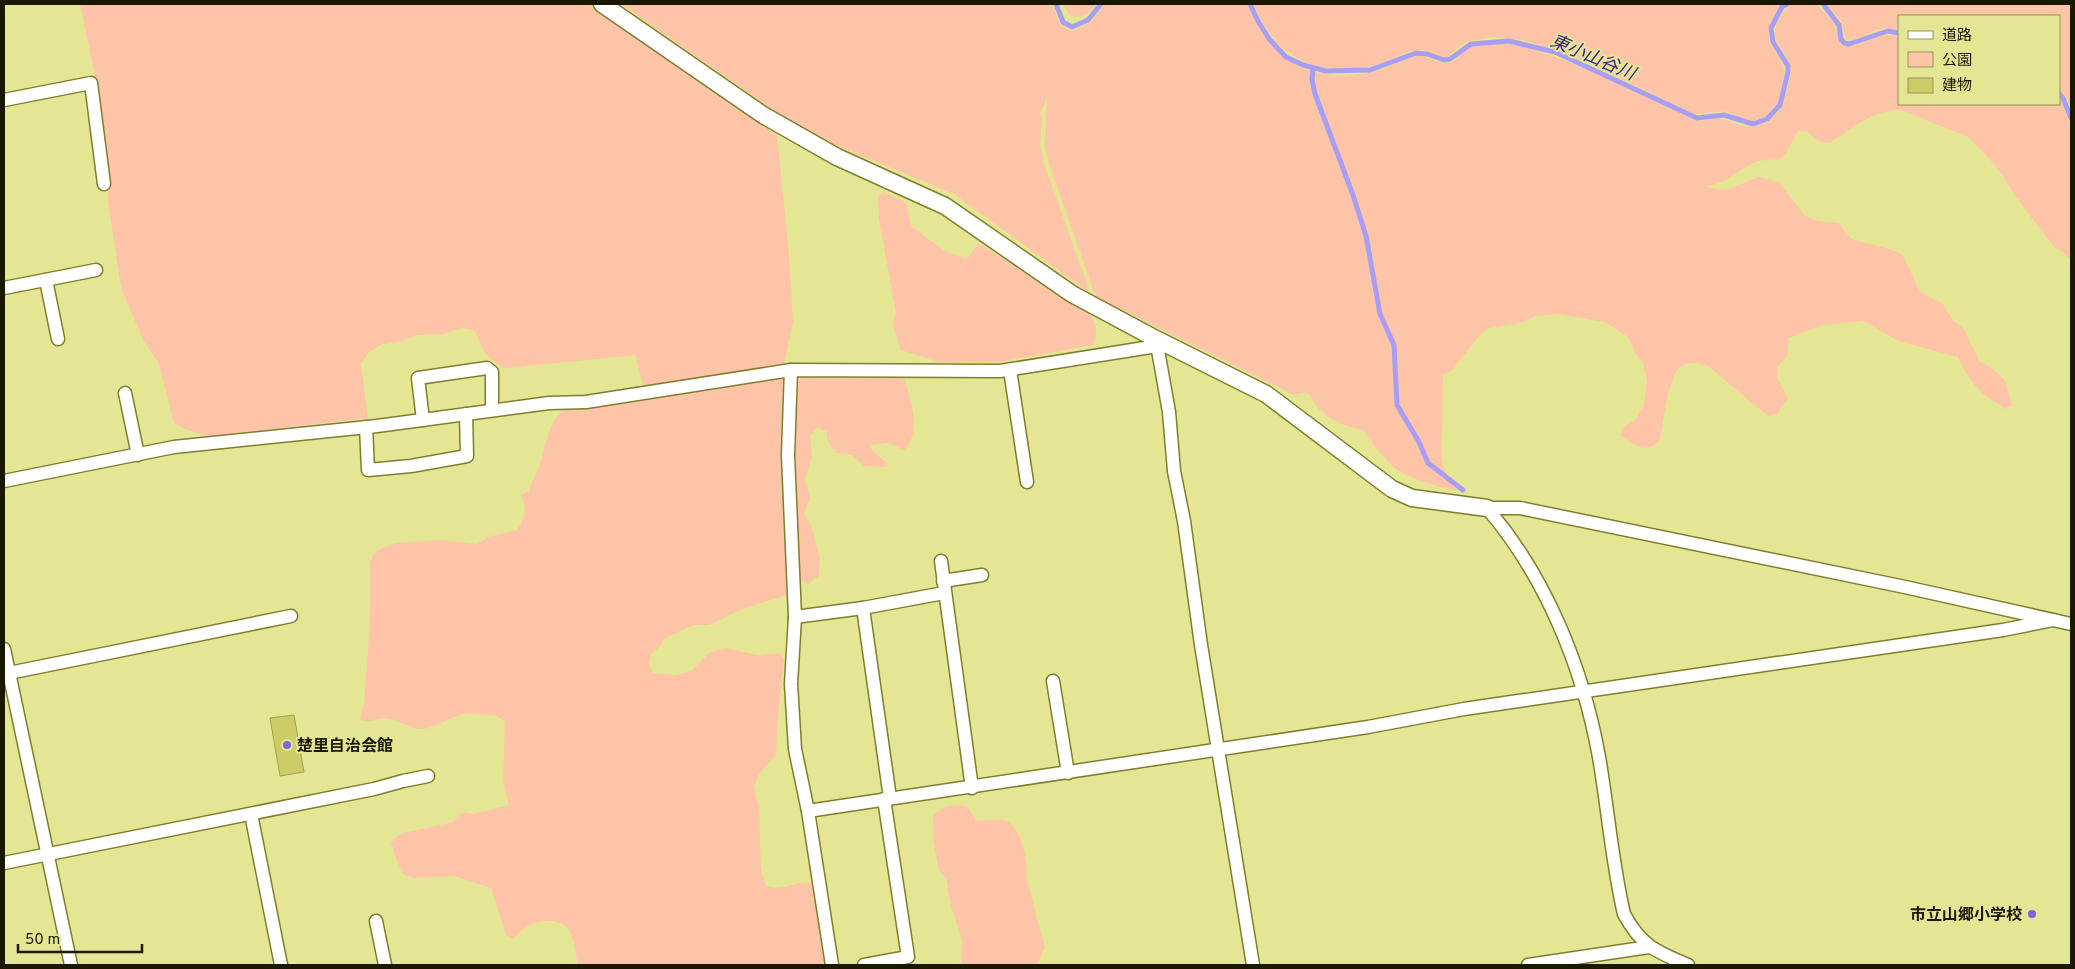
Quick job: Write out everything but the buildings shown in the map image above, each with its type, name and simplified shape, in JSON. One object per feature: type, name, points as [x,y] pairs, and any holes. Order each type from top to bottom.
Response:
[{"type":"street","points":[[602,4],[763,115],[837,157],[945,206],[1072,294],[1157,343],[1266,394],[1392,489],[1412,498],[1487,508],[1520,508],[1923,591],[2071,624]]},
{"type":"street","points":[[4,100],[91,83],[104,184]]},
{"type":"street","points":[[4,288],[96,270]]},
{"type":"street","points":[[46,280],[58,339]]},
{"type":"street","points":[[4,481],[174,447],[366,427],[549,402],[586,402],[791,370],[1000,371],[1157,343]]},
{"type":"street","points":[[1157,343],[1168,412],[1174,472],[1184,521],[1201,645],[1253,965]]},
{"type":"street","points":[[423,420],[418,378],[487,368],[492,372],[492,410]]},
{"type":"street","points":[[791,370],[788,454],[795,616],[792,684],[796,749],[808,811],[832,965]]},
{"type":"street","points":[[1010,370],[1027,482]]},
{"type":"street","points":[[125,393],[138,455]]},
{"type":"street","points":[[366,427],[368,470],[411,466],[467,456],[466,414]]},
{"type":"street","points":[[1487,508],[1509,534],[1543,595],[1574,659],[1584,691],[1599,756],[1624,914],[1631,928],[1649,947],[1688,965]]},
{"type":"street","points":[[941,561],[972,788]]},
{"type":"street","points":[[795,616],[863,608],[982,575]]},
{"type":"street","points":[[863,608],[908,957],[864,965]]},
{"type":"street","points":[[6,673],[291,616]]},
{"type":"street","points":[[808,811],[972,788],[1368,727],[1464,709],[1993,632],[2052,620]]},
{"type":"street","points":[[4,649],[6,673],[70,965]]},
{"type":"street","points":[[1053,681],[1068,773]]},
{"type":"street","points":[[4,864],[374,789],[403,780],[428,776]]},
{"type":"street","points":[[251,814],[281,965]]},
{"type":"street","points":[[376,921],[384,965]]},
{"type":"street","points":[[1528,965],[1649,947]]},
{"type":"green space","points":[[80,4],[589,4],[777,136],[789,254],[793,322],[784,365],[644,385],[635,355],[507,368],[489,358],[474,330],[462,328],[444,334],[416,335],[403,341],[382,344],[369,352],[361,364],[368,418],[209,437],[183,428],[174,423],[159,364],[142,338],[121,287],[108,202],[108,172],[95,76]]},
{"type":"green space","points":[[621,4],[1053,4],[1059,21],[1064,27],[1072,31],[1090,23],[1105,4],[1247,4],[1257,24],[1281,54],[1295,64],[1312,71],[1330,75],[1373,72],[1415,56],[1424,56],[1447,63],[1455,60],[1465,49],[1475,45],[1493,43],[1515,45],[1569,62],[1699,121],[1720,118],[1746,127],[1768,122],[1782,108],[1792,70],[1776,39],[1776,26],[1779,19],[1792,4],[1817,4],[1835,24],[1841,45],[1855,45],[1883,36],[1898,36],[1898,105],[2060,105],[2060,99],[2071,125],[2071,259],[2053,246],[2016,197],[1996,166],[1968,137],[1901,110],[1872,116],[1830,143],[1818,141],[1807,131],[1798,131],[1786,153],[1779,160],[1754,163],[1721,182],[1706,187],[1726,190],[1759,177],[1779,182],[1805,216],[1819,221],[1839,223],[1851,239],[1893,250],[1903,255],[1919,290],[1942,303],[1953,320],[1964,329],[1980,362],[1991,367],[2005,380],[2012,405],[2006,409],[1977,388],[1958,357],[1898,341],[1864,321],[1820,326],[1789,338],[1787,356],[1778,367],[1777,378],[1788,398],[1777,414],[1768,416],[1708,366],[1688,363],[1677,371],[1673,379],[1660,440],[1655,445],[1645,448],[1635,445],[1621,435],[1625,426],[1636,420],[1644,404],[1647,381],[1643,362],[1635,353],[1628,337],[1605,322],[1558,314],[1536,316],[1521,323],[1489,328],[1481,334],[1451,371],[1443,374],[1442,462],[1447,476],[1457,490],[1421,481],[1395,468],[1382,455],[1363,430],[1344,425],[1328,417],[1318,408],[1309,395],[1302,393],[1294,395],[1096,297],[1048,161],[1045,146],[1047,98],[1040,113],[1042,117],[1040,144],[1044,164],[1089,289],[1087,291],[954,194],[838,146],[785,118]]},
{"type":"green space","points":[[1063,4],[1096,4],[1085,14],[1075,17],[1070,16]]},
{"type":"green space","points":[[1254,4],[1781,4],[1769,26],[1769,42],[1780,59],[1785,72],[1778,103],[1766,116],[1750,122],[1725,111],[1695,114],[1568,54],[1523,40],[1493,37],[1464,42],[1446,58],[1417,50],[1370,67],[1331,69],[1298,59],[1285,49],[1272,37],[1262,22]]},
{"type":"green space","points":[[1826,4],[2071,4],[2071,109],[2066,96],[2060,90],[2060,15],[1898,15],[1898,30],[1890,28],[1876,30],[1852,40],[1846,40],[1841,21]]},
{"type":"green space","points":[[883,192],[906,202],[911,226],[945,251],[966,259],[979,244],[1089,312],[1096,328],[1093,345],[999,362],[938,362],[901,350],[893,325],[896,313],[879,219],[878,198]]},
{"type":"green space","points":[[783,376],[785,382],[782,453],[787,595],[745,608],[709,625],[693,625],[664,639],[660,647],[651,653],[649,663],[653,673],[675,675],[691,671],[709,653],[725,648],[758,655],[779,653],[784,659],[776,755],[759,774],[754,786],[759,807],[761,869],[766,886],[779,888],[800,883],[812,883],[825,965],[578,965],[571,934],[560,923],[548,921],[535,923],[525,928],[513,939],[506,935],[491,888],[454,876],[416,878],[404,875],[391,843],[396,837],[403,833],[454,822],[461,813],[474,814],[509,805],[503,781],[505,722],[495,715],[472,713],[458,716],[425,729],[415,728],[385,718],[362,721],[360,718],[364,704],[370,623],[370,563],[373,554],[381,548],[396,543],[442,540],[477,544],[488,537],[517,530],[525,513],[521,494],[529,491],[540,465],[552,424],[569,407]]},
{"type":"green space","points":[[803,378],[904,378],[912,406],[914,425],[913,434],[904,450],[888,443],[870,445],[872,450],[887,463],[886,467],[864,466],[852,455],[836,453],[828,441],[826,431],[818,428],[810,435],[812,457],[805,479],[810,499],[804,513],[813,530],[820,560],[819,576],[807,584],[799,579],[795,462],[796,389],[797,380]]},
{"type":"green space","points":[[957,805],[968,807],[976,820],[1003,820],[1015,828],[1019,835],[1025,853],[1026,877],[1045,947],[1037,965],[961,965],[962,940],[951,906],[946,878],[939,871],[934,843],[933,815],[944,807]]},
{"type":"waterway","name":"東小山谷川","points":[[1056,4],[1063,22],[1072,27],[1088,20],[1101,4]]},
{"type":"waterway","name":"東小山谷川","points":[[1250,4],[1270,40],[1286,57],[1303,65],[1326,71],[1370,70],[1416,53],[1427,54],[1444,60],[1450,59],[1471,44],[1509,41],[1555,52],[1697,118],[1724,115],[1753,124],[1767,119],[1780,105],[1788,66],[1773,42],[1771,28],[1782,7],[1787,4]]},
{"type":"waterway","name":"東小山谷川","points":[[1823,4],[1839,25],[1841,39],[1844,43],[1849,44],[1888,31],[1898,33]]},
{"type":"waterway","points":[[1313,68],[1312,79],[1315,94],[1353,195],[1366,236],[1380,314],[1394,345],[1397,405],[1419,442],[1428,463],[1463,490]]},
{"type":"waterway","name":"東小山谷川","points":[[2060,94],[2071,118]]},
{"type":"place","name":"楚里自治会館","points":[[287,745]]},
{"type":"place","name":"市立山郷小学校","points":[[2032,914]]}]
